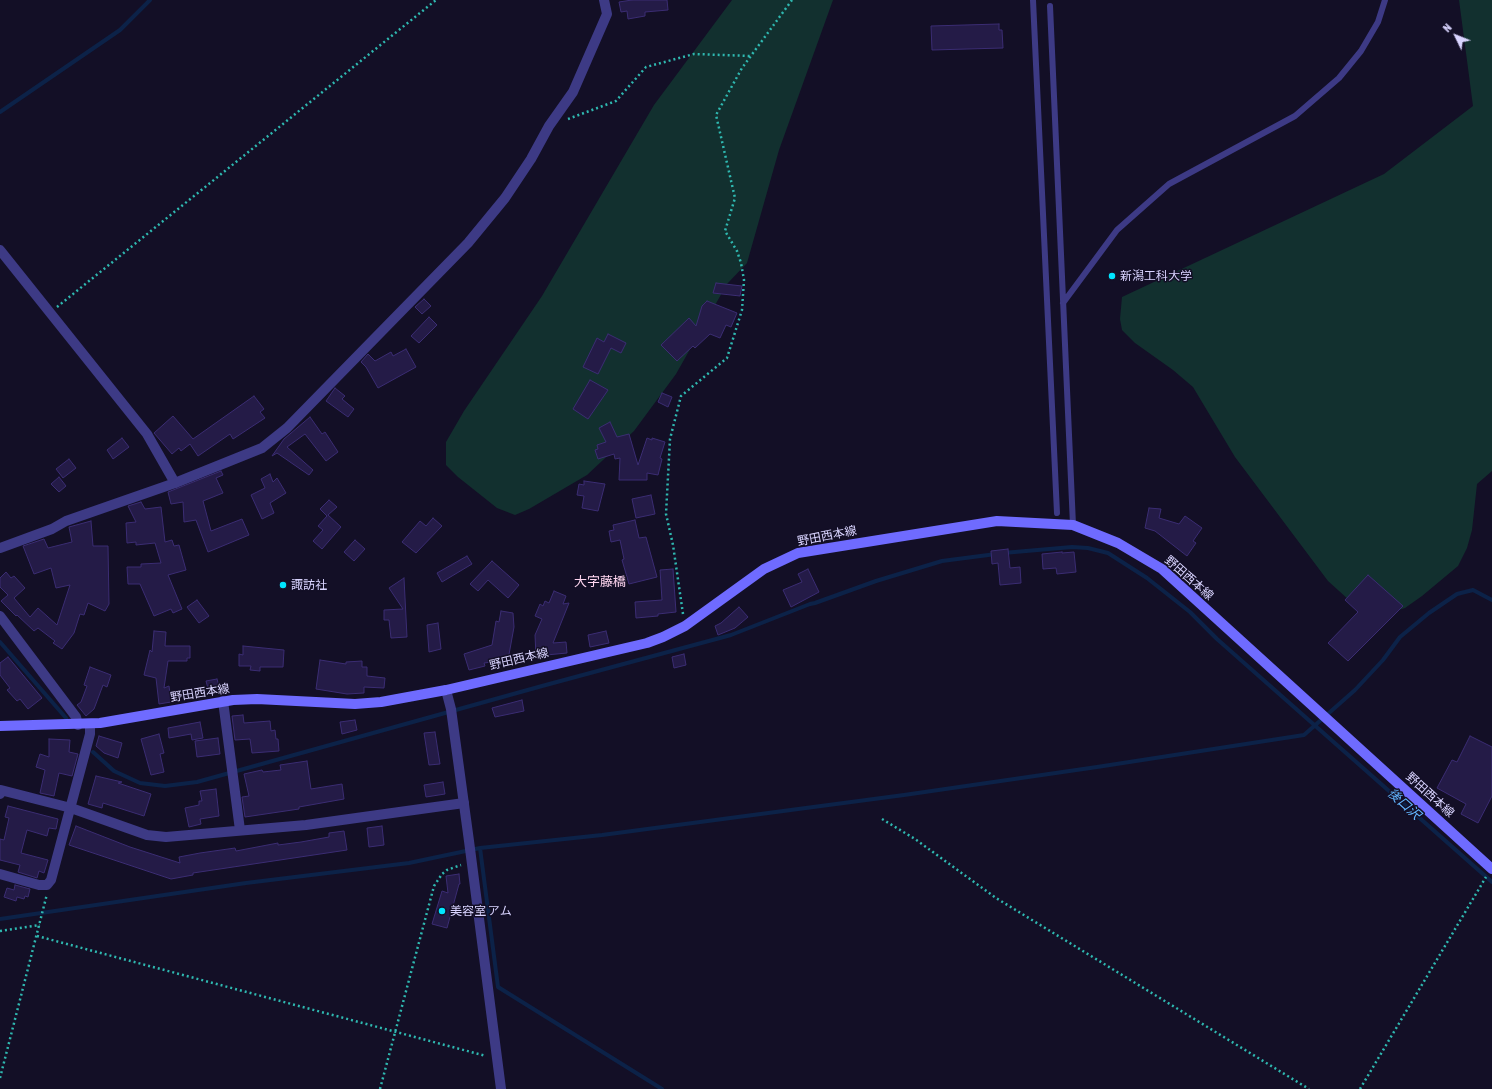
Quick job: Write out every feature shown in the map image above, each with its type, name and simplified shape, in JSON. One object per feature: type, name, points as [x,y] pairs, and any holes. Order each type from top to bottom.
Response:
[{"type":"main road","name":"野田西本線","points":[[0,726],[90,724],[223,701],[257,699],[355,704],[381,702],[446,690],[647,643],[685,626],[764,569],[798,554],[997,521],[1073,525],[1118,543],[1162,569],[1492,868]]},
{"type":"street","points":[[0,548],[52,529],[66,520],[175,483],[262,448],[287,428],[468,243],[505,198],[549,126],[573,92],[607,14],[604,0]]},
{"type":"street","points":[[0,250],[147,434],[175,483]]},
{"type":"street","points":[[0,616],[76,717],[78,725]]},
{"type":"street","points":[[446,690],[451,711],[464,803],[501,1089]]},
{"type":"street","points":[[223,701],[231,771],[240,830]]},
{"type":"street","points":[[0,874],[39,885],[49,883],[53,877],[90,734],[90,724]]},
{"type":"street","points":[[0,794],[1,790],[71,808],[147,835],[158,837],[306,825],[464,803]]},
{"type":"lane","points":[[1033,0],[1057,513]]},
{"type":"lane","points":[[1063,303],[1117,230],[1169,184],[1295,116],[1339,78],[1368,40],[1378,22],[1385,0]]},
{"type":"lane","points":[[1050,6],[1073,525]]},
{"type":"path","points":[[51,312],[436,0]]},
{"type":"path","points":[[685,626],[673,546],[666,514],[670,439],[681,396],[727,358],[742,310],[744,280],[737,251],[725,231],[735,198],[716,115],[751,56],[792,0]]},
{"type":"path","points":[[549,126],[616,102],[646,67],[694,54],[751,56]]},
{"type":"path","points":[[882,819],[915,839],[996,898],[1309,1089]]},
{"type":"path","points":[[380,1089],[437,880],[447,870],[471,860]]},
{"type":"path","points":[[1360,1089],[1492,868]]},
{"type":"path","points":[[0,1078],[45,906]]},
{"type":"path","points":[[0,931],[40,925]]},
{"type":"path","points":[[38,936],[481,1056],[497,1057]]},
{"type":"green space","points":[[732,0],[833,0],[779,150],[747,263],[727,284],[676,374],[634,431],[587,475],[529,509],[515,515],[497,508],[458,477],[446,465],[446,442],[464,411],[542,296],[654,105]]},
{"type":"green space","points":[[1459,0],[1492,0],[1492,471],[1477,484],[1472,530],[1467,548],[1458,566],[1405,608],[1389,613],[1349,600],[1328,581],[1235,457],[1193,387],[1173,370],[1135,343],[1122,330],[1120,319],[1122,297],[1384,174],[1473,106]]},
{"type":"building","points":[[632,0],[667,0],[668,10],[645,12],[645,16],[628,19],[627,11],[621,12],[619,2]]},
{"type":"building","points":[[999,24],[999,30],[1002,30],[1003,48],[932,50],[931,26]]},
{"type":"building","points":[[716,283],[742,286],[740,296],[713,293]]},
{"type":"building","points":[[424,299],[431,306],[422,314],[415,307]]},
{"type":"building","points":[[707,301],[737,313],[731,327],[726,325],[720,338],[710,334],[695,348],[693,346],[677,361],[661,345],[689,318],[696,326],[702,306]]},
{"type":"building","points":[[429,317],[437,325],[419,343],[411,336]]},
{"type":"building","points":[[608,334],[626,343],[621,353],[611,348],[598,374],[583,367],[597,338],[604,342]]},
{"type":"building","points":[[406,349],[416,367],[378,388],[366,367],[361,362],[368,354],[375,361],[391,352],[393,356]]},
{"type":"building","points":[[590,380],[608,390],[588,419],[573,409]]},
{"type":"building","points":[[335,388],[345,396],[342,399],[354,409],[348,417],[326,401]]},
{"type":"building","points":[[662,393],[672,397],[668,407],[658,402]]},
{"type":"building","points":[[254,396],[264,409],[260,412],[265,418],[233,439],[230,434],[198,456],[190,444],[181,451],[179,448],[172,454],[154,433],[173,416],[193,439]]},
{"type":"building","points":[[310,417],[322,434],[325,432],[338,452],[326,461],[305,434],[287,447],[313,470],[309,475],[277,453],[272,456],[284,439]]},
{"type":"building","points":[[610,422],[617,437],[629,434],[638,465],[647,438],[665,442],[660,458],[662,459],[658,475],[647,473],[647,480],[619,480],[620,458],[615,459],[614,454],[598,459],[595,450],[598,449],[597,445],[606,442],[599,428]]},
{"type":"building","points":[[122,438],[129,447],[113,459],[107,450]]},
{"type":"building","points":[[69,459],[76,468],[63,478],[56,469]]},
{"type":"building","points":[[221,471],[223,475],[216,478],[223,493],[203,501],[211,531],[242,519],[249,535],[208,552],[196,520],[184,522],[183,502],[171,504],[168,492]]},
{"type":"building","points":[[270,474],[273,482],[277,478],[286,493],[270,503],[274,513],[262,519],[251,495],[265,488],[261,479]]},
{"type":"building","points":[[59,477],[66,486],[59,492],[51,484]]},
{"type":"building","points":[[584,481],[605,484],[598,511],[582,508],[584,496],[577,495],[579,484],[584,485]]},
{"type":"building","points":[[651,495],[655,514],[636,518],[632,499]]},
{"type":"building","points":[[329,500],[337,507],[328,515],[341,527],[322,549],[313,541],[323,530],[318,526],[327,516],[320,509]]},
{"type":"building","points":[[141,502],[145,509],[161,507],[165,542],[172,540],[174,546],[179,545],[186,570],[168,575],[182,609],[173,613],[171,609],[154,616],[140,584],[128,584],[127,567],[141,567],[141,564],[161,563],[155,543],[136,545],[136,542],[127,543],[126,523],[136,522],[128,506]]},
{"type":"building","points":[[1149,508],[1161,509],[1159,518],[1179,524],[1185,516],[1202,528],[1193,541],[1196,543],[1187,556],[1155,531],[1145,528]]},
{"type":"building","points":[[433,518],[442,526],[416,553],[402,542],[420,521],[426,526]]},
{"type":"building","points":[[635,520],[639,538],[646,537],[657,577],[629,584],[622,560],[624,559],[620,540],[611,542],[609,531],[614,530],[613,525]]},
{"type":"building","points":[[91,521],[93,546],[108,546],[109,604],[105,611],[88,603],[84,615],[80,614],[74,633],[62,649],[53,643],[55,641],[38,628],[34,631],[1,601],[8,595],[0,587],[0,578],[6,572],[11,578],[14,576],[25,588],[14,598],[30,617],[38,608],[57,625],[70,585],[56,588],[51,568],[34,574],[23,546],[44,539],[48,548],[72,542],[69,527]]},
{"type":"building","points":[[355,540],[365,549],[354,561],[344,552]]},
{"type":"building","points":[[1008,549],[1010,568],[1020,567],[1021,583],[1000,585],[998,563],[992,564],[991,551]]},
{"type":"building","points":[[1074,552],[1076,572],[1057,574],[1056,568],[1043,569],[1042,554]]},
{"type":"building","points":[[467,556],[472,564],[442,582],[437,573]]},
{"type":"building","points":[[492,561],[519,585],[508,598],[488,580],[478,591],[470,584]]},
{"type":"building","points":[[673,569],[676,612],[658,614],[658,616],[636,618],[635,602],[662,600],[660,570]]},
{"type":"building","points":[[808,569],[819,592],[791,607],[783,590],[802,582],[798,574]]},
{"type":"building","points":[[1368,575],[1403,606],[1348,661],[1328,643],[1358,612],[1345,600]]},
{"type":"building","points":[[404,578],[407,637],[391,638],[389,620],[384,620],[384,610],[403,609],[389,588]]},
{"type":"building","points":[[554,591],[566,596],[563,604],[569,603],[553,643],[566,642],[567,653],[536,656],[535,635],[542,619],[535,616],[540,604],[543,606],[545,601],[549,603]]},
{"type":"building","points":[[197,600],[209,616],[199,623],[187,607]]},
{"type":"building","points":[[739,607],[748,617],[735,628],[718,635],[715,626],[721,623]]},
{"type":"building","points":[[501,611],[513,613],[514,627],[508,660],[484,663],[485,666],[469,670],[464,654],[492,645],[496,621],[499,622]]},
{"type":"building","points":[[438,623],[441,649],[429,652],[427,625]]},
{"type":"building","points":[[154,631],[166,632],[165,646],[190,646],[190,658],[187,658],[187,661],[168,661],[164,688],[169,686],[171,702],[159,704],[156,678],[144,675],[150,650],[152,652]]},
{"type":"building","points":[[606,631],[609,643],[590,647],[588,635]]},
{"type":"building","points":[[243,646],[284,650],[283,667],[260,667],[260,671],[250,670],[251,666],[239,666],[239,654],[243,655]]},
{"type":"building","points":[[684,654],[686,665],[674,668],[672,657]]},
{"type":"building","points":[[8,657],[42,698],[28,709],[20,699],[17,701],[7,690],[10,688],[0,675],[0,663]]},
{"type":"building","points":[[320,660],[346,664],[346,662],[362,661],[362,667],[367,667],[367,676],[385,678],[384,688],[364,687],[364,693],[347,694],[316,689]]},
{"type":"building","points":[[90,667],[111,675],[107,687],[103,685],[94,709],[86,716],[77,705],[81,702],[87,686],[84,685]]},
{"type":"building","points":[[217,679],[220,690],[209,692],[206,681]]},
{"type":"building","points":[[522,700],[524,711],[495,717],[492,708]]},
{"type":"building","points":[[243,715],[244,723],[270,721],[271,731],[275,730],[276,739],[278,739],[279,751],[252,753],[250,739],[235,740],[232,716]]},
{"type":"building","points":[[355,720],[357,730],[342,734],[340,722]]},
{"type":"building","points":[[200,722],[203,738],[192,740],[191,734],[169,738],[168,728]]},
{"type":"building","points":[[435,732],[440,764],[429,765],[424,733]]},
{"type":"building","points":[[159,734],[164,753],[160,754],[164,772],[151,775],[141,739]]},
{"type":"building","points":[[99,736],[122,743],[118,758],[104,753],[96,746]]},
{"type":"building","points":[[1470,736],[1492,747],[1492,796],[1478,823],[1461,814],[1466,804],[1437,788],[1452,760],[1457,762]]},
{"type":"building","points":[[218,738],[220,754],[197,757],[195,741]]},
{"type":"building","points":[[49,739],[70,740],[69,752],[78,754],[72,776],[59,773],[54,796],[40,793],[45,770],[36,767],[40,754],[49,757]]},
{"type":"building","points":[[307,761],[311,789],[342,784],[344,799],[299,807],[299,809],[245,817],[242,797],[249,796],[244,774],[262,770],[263,772],[281,770],[280,765]]},
{"type":"building","points":[[96,776],[122,782],[118,783],[151,794],[144,816],[103,803],[102,808],[88,804]]},
{"type":"building","points":[[443,782],[445,794],[426,797],[424,785]]},
{"type":"building","points":[[216,789],[219,816],[200,819],[201,824],[189,827],[185,808],[199,805],[199,801],[202,801],[200,791]]},
{"type":"building","points":[[8,806],[58,819],[56,829],[49,828],[47,836],[27,830],[21,853],[48,860],[44,873],[39,871],[37,878],[18,872],[20,865],[0,860],[0,839],[4,840],[9,818],[5,817]]},
{"type":"building","points":[[76,826],[130,847],[180,863],[179,857],[235,848],[236,851],[278,843],[278,845],[301,842],[329,837],[329,833],[344,831],[347,850],[193,873],[193,875],[171,879],[69,845]]},
{"type":"building","points":[[382,826],[384,845],[369,847],[367,828]]},
{"type":"building","points":[[459,874],[460,884],[447,928],[432,924],[442,891],[448,893],[446,876]]},
{"type":"building","points":[[15,885],[30,889],[28,897],[25,896],[24,899],[17,897],[16,901],[4,897],[7,888],[14,890]]},
{"type":"waterway","points":[[0,112],[120,30],[150,0]]},
{"type":"waterway","name":"後口沢","points":[[1003,553],[1072,547],[1088,548],[1108,553],[1147,578],[1190,612],[1217,639],[1492,882]]},
{"type":"waterway","points":[[93,752],[114,771],[140,783],[165,786],[197,782],[731,635],[810,604],[876,581],[942,561],[996,554]]},
{"type":"waterway","points":[[0,919],[246,883],[409,863],[480,848],[602,835],[904,795],[1304,735],[1355,690],[1383,660],[1400,637],[1429,613],[1457,594],[1473,590],[1492,600]]},
{"type":"waterway","points":[[0,642],[66,718]]},
{"type":"waterway","points":[[480,848],[498,987],[662,1089]]},
{"type":"place","name":"新潟工科大学","points":[[1112,276]]},
{"type":"place","name":"諏訪社","points":[[283,585]]},
{"type":"place","name":"美容室 アム","points":[[442,911]]},
{"type":"district","name":"大字藤橋","points":[[600,582]]}]
